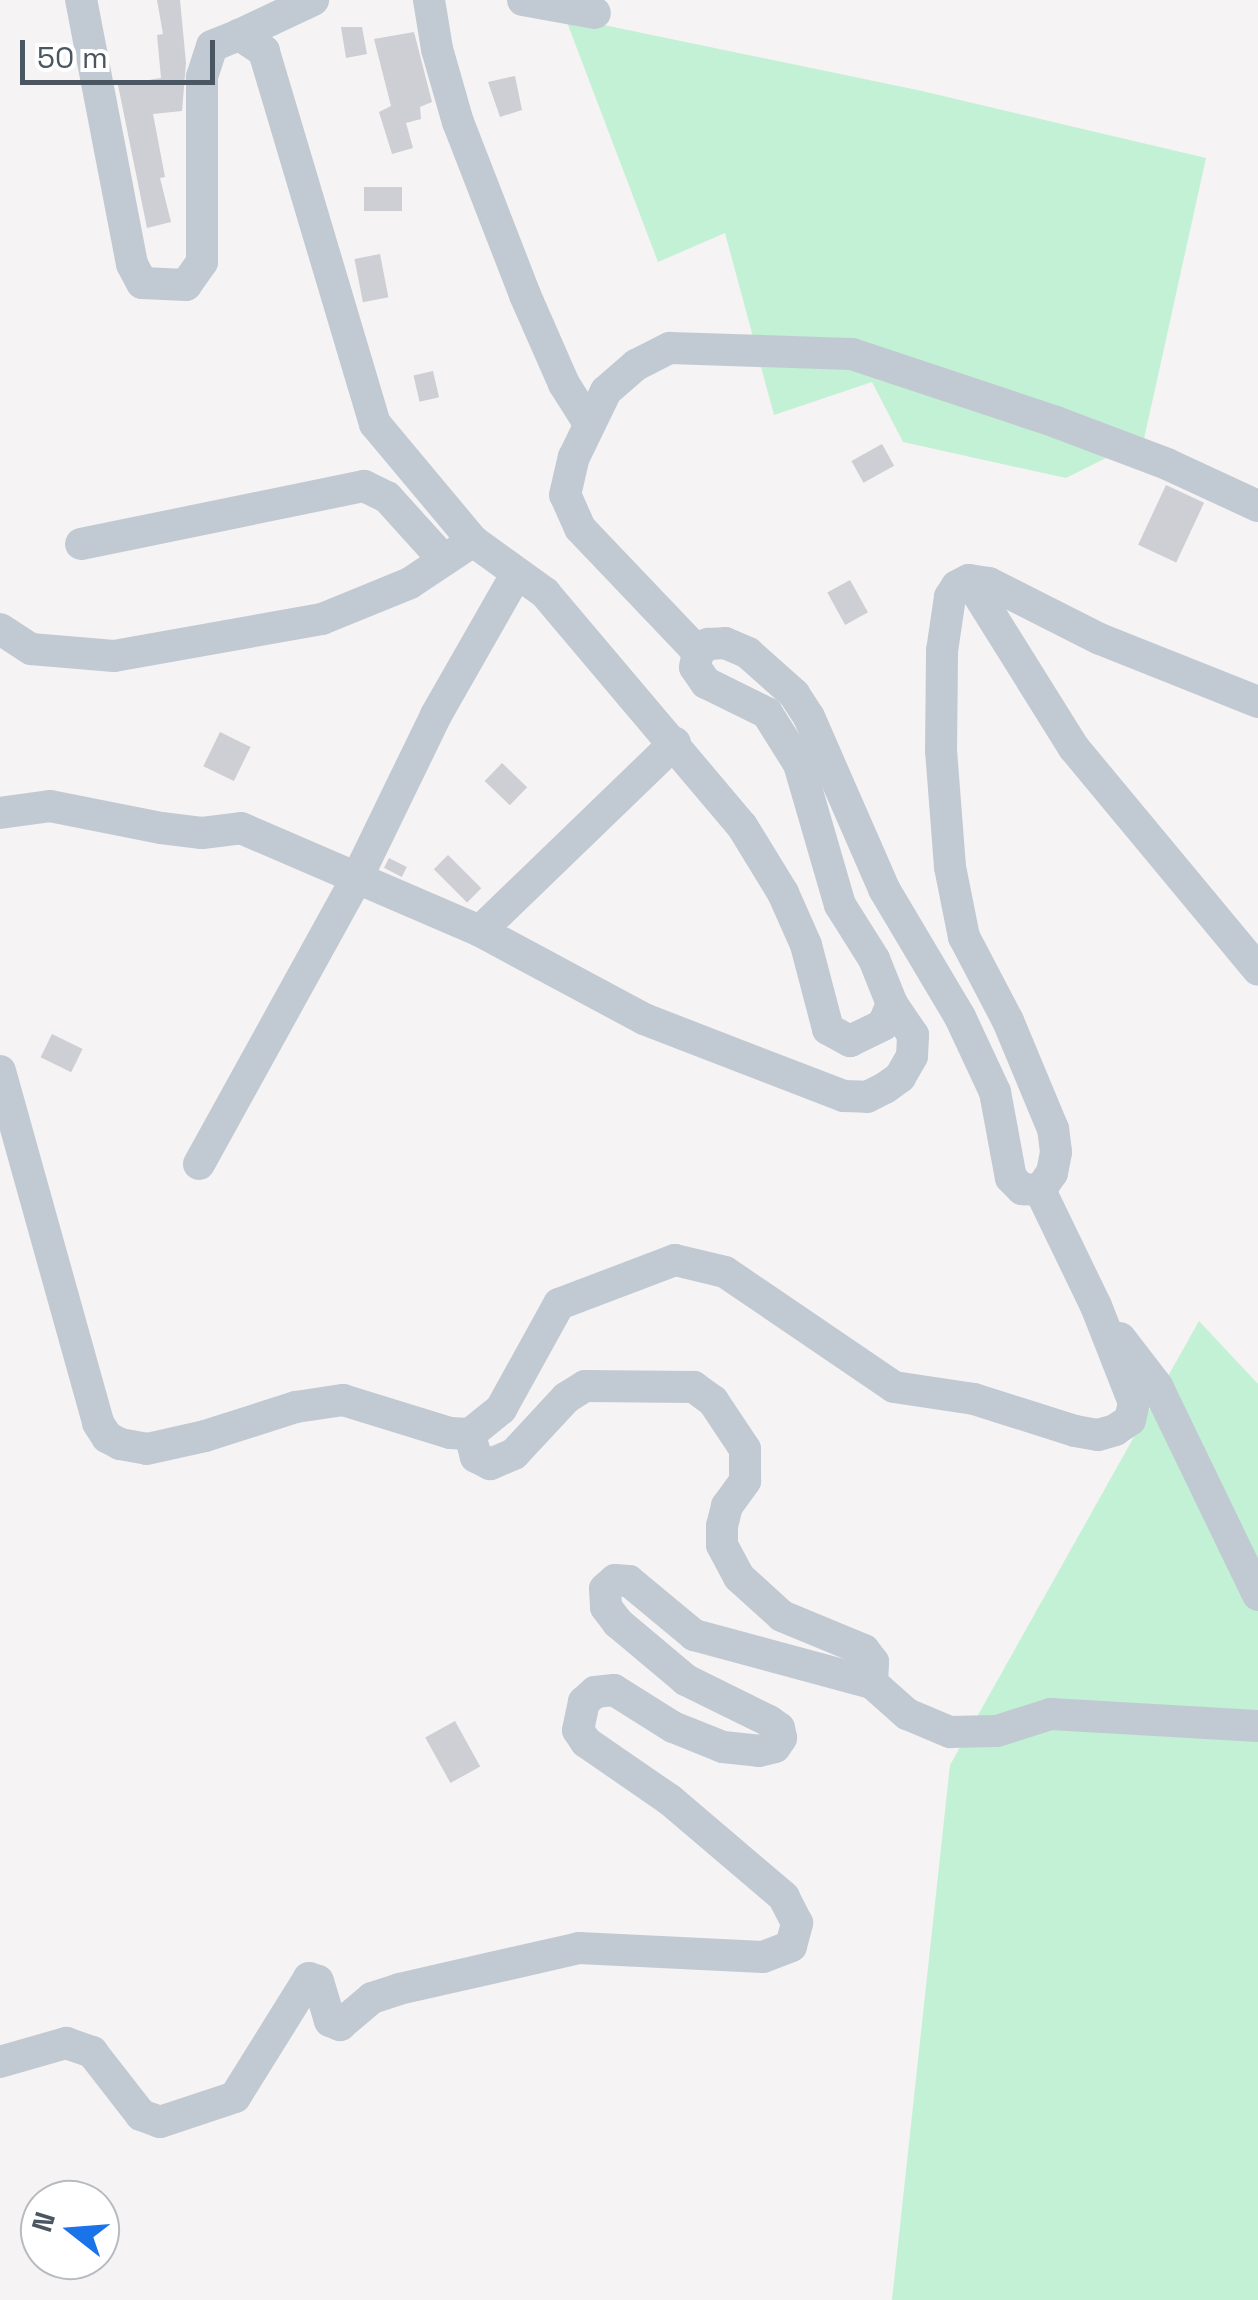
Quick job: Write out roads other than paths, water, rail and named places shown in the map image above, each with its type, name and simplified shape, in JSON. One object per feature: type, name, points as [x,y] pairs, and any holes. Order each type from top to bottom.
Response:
[{"type":"street","points":[[81,0],[132,264],[142,283],[160,287],[186,286],[202,262],[202,76],[212,46],[313,0]]},
{"type":"street","points":[[429,0],[437,49],[458,122],[525,295],[564,384],[588,422]]},
{"type":"street","points":[[522,0],[595,13]]},
{"type":"street","points":[[239,35],[264,51],[375,424],[473,541],[545,593],[742,826],[784,893],[806,946],[828,1029],[850,1041],[871,1034],[883,1024],[892,1004]]},
{"type":"street","points":[[698,652],[580,528],[565,496],[588,422],[620,377],[670,348],[852,354],[1056,422],[1168,464],[1258,506]]},
{"type":"street","points":[[81,544],[364,486],[387,496],[444,560]]},
{"type":"street","points":[[0,628],[32,649],[114,656],[322,620],[410,582],[473,541]]},
{"type":"street","points":[[199,1164],[356,880],[436,715],[516,575]]},
{"type":"street","points":[[1040,1190],[1052,1173],[1056,1152],[1053,1129],[1008,1020],[964,936],[950,867],[940,751],[942,651],[950,597],[957,586],[970,580],[990,582],[1100,639],[1258,702]]},
{"type":"street","points":[[970,580],[1074,748],[1258,970]]},
{"type":"street","points":[[0,814],[50,806],[202,833],[241,828],[480,930],[644,1019],[844,1096],[867,1097],[900,1077],[912,1056],[913,1034],[892,1004],[874,959],[840,905],[799,764],[767,714],[706,684],[695,667],[698,652],[708,644],[725,643],[748,653],[794,694],[809,717],[884,889],[960,1017],[995,1092],[1011,1178],[1022,1189],[1040,1190]]},
{"type":"street","points":[[480,930],[675,744]]},
{"type":"street","points":[[0,1071],[98,1423],[108,1437],[120,1444],[148,1448],[205,1436],[296,1407],[343,1400],[450,1433],[470,1434],[500,1409],[559,1304],[675,1260],[726,1272],[894,1387],[974,1399],[1098,1435],[1130,1420],[1134,1403],[1096,1306],[1040,1190]]},
{"type":"street","points":[[1096,1306],[1157,1386],[1258,1595]]},
{"type":"street","points":[[470,1434],[476,1457],[490,1464],[514,1454],[566,1398],[585,1386],[694,1387],[713,1401],[745,1449],[748,1465],[744,1480],[727,1506],[722,1526],[722,1544],[739,1577],[782,1616],[864,1650],[872,1662],[872,1683]]},
{"type":"street","points":[[0,2062],[66,2044],[92,2052],[142,2116],[160,2122],[235,2097],[308,1978],[318,1980],[330,2021],[340,2025],[372,1998],[399,1989],[578,1948],[763,1957],[791,1946],[797,1923],[784,1897],[670,1800],[586,1742],[578,1730],[584,1702],[594,1692],[614,1690],[672,1727],[724,1747],[759,1750],[775,1747],[782,1738],[779,1728],[686,1680],[618,1623],[606,1607],[605,1589],[615,1580],[629,1581],[694,1635],[872,1683],[907,1714],[950,1732],[996,1731],[1051,1714],[1258,1726]]}]
